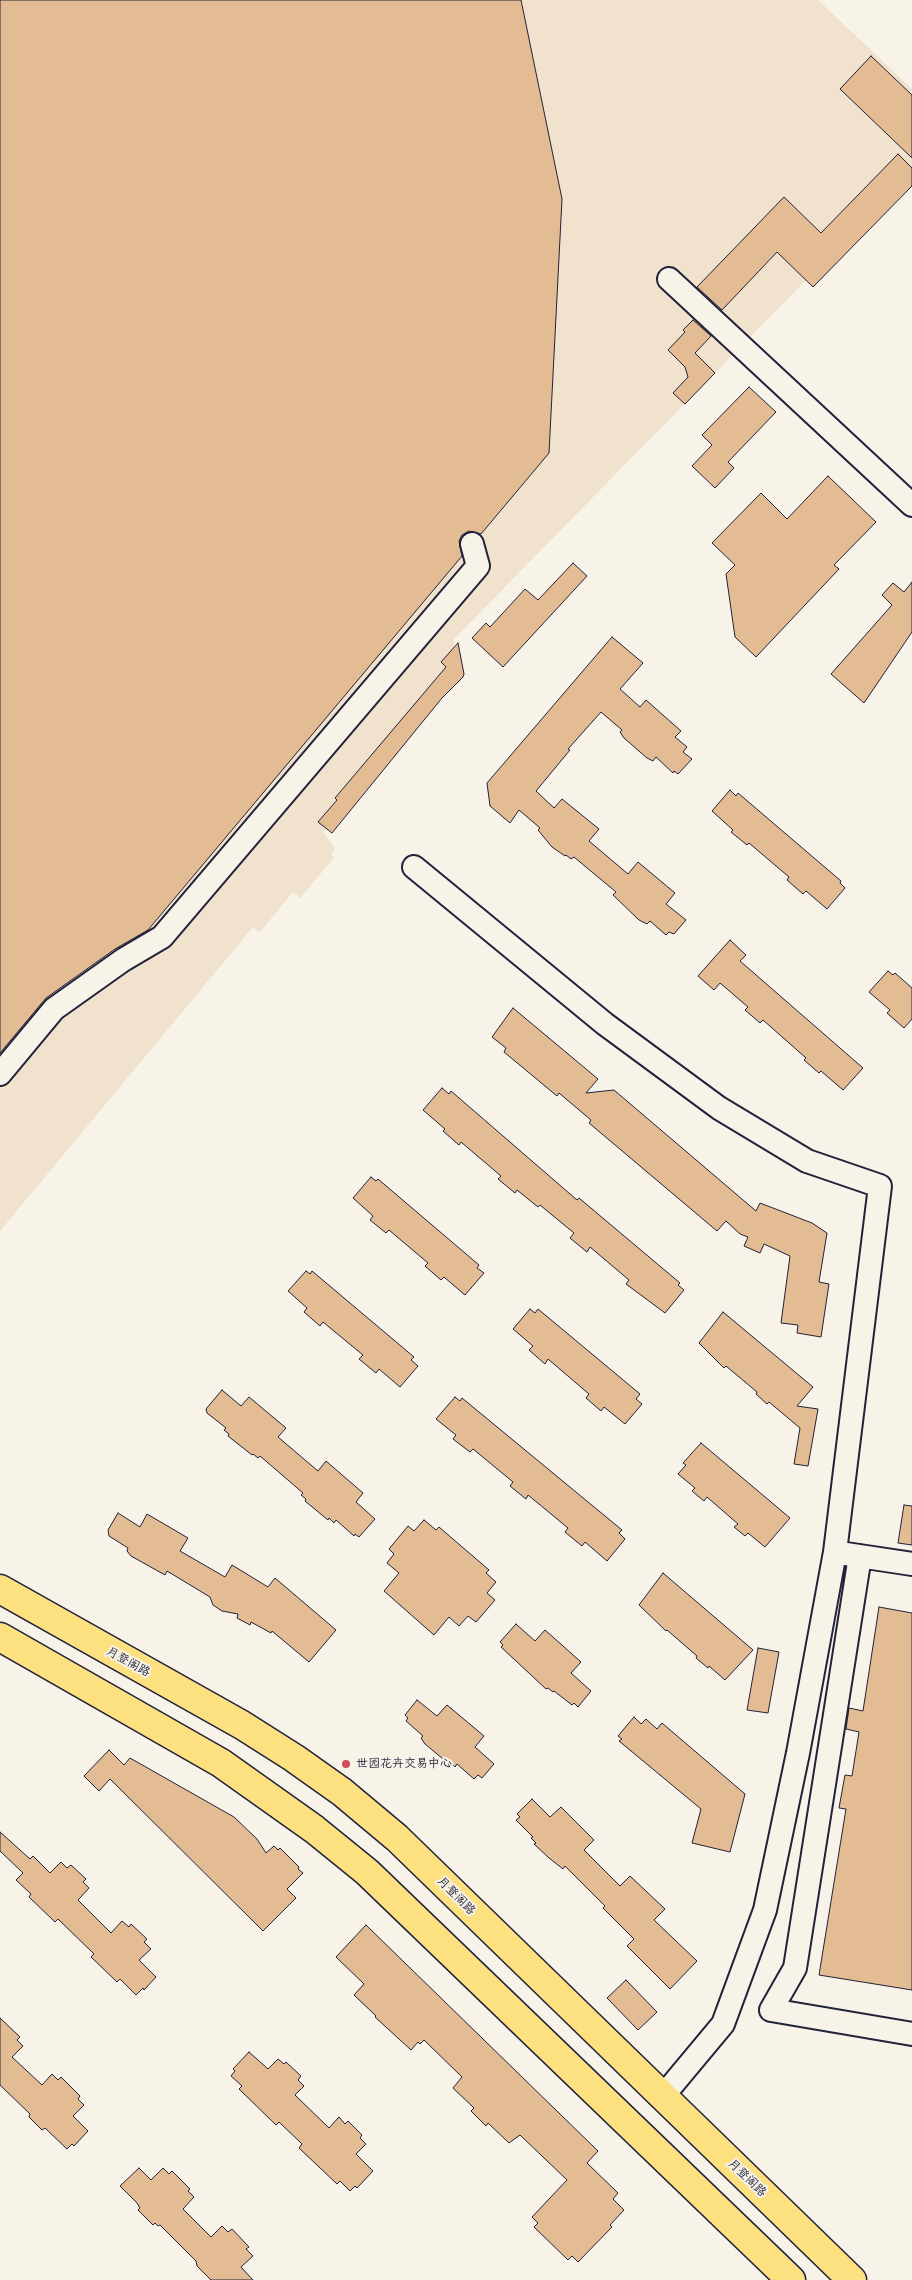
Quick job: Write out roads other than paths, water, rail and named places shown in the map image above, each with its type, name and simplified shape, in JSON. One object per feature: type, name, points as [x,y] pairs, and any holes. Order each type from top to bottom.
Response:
[{"type":"main road","name":"月登阁路","points":[[0,1589],[242,1725],[294,1758],[342,1792],[397,1838],[852,2280]]},
{"type":"main road","points":[[0,1637],[221,1763],[314,1828],[366,1872],[791,2280]]},
{"type":"street","points":[[669,278],[912,505]]},
{"type":"street","points":[[0,1074],[54,1009],[123,960],[162,937],[478,566],[472,544]]},
{"type":"street","points":[[414,867],[605,1024],[719,1108],[807,1161],[880,1186],[835,1552],[798,1753],[764,1910],[723,2024],[663,2096]]},
{"type":"street","points":[[835,1552],[912,1564]]},
{"type":"street","points":[[860,1556],[795,1968],[771,2010],[912,2034]]},
{"type":"place","name":"世园花卉交易中心","points":[[346,1764]]}]
